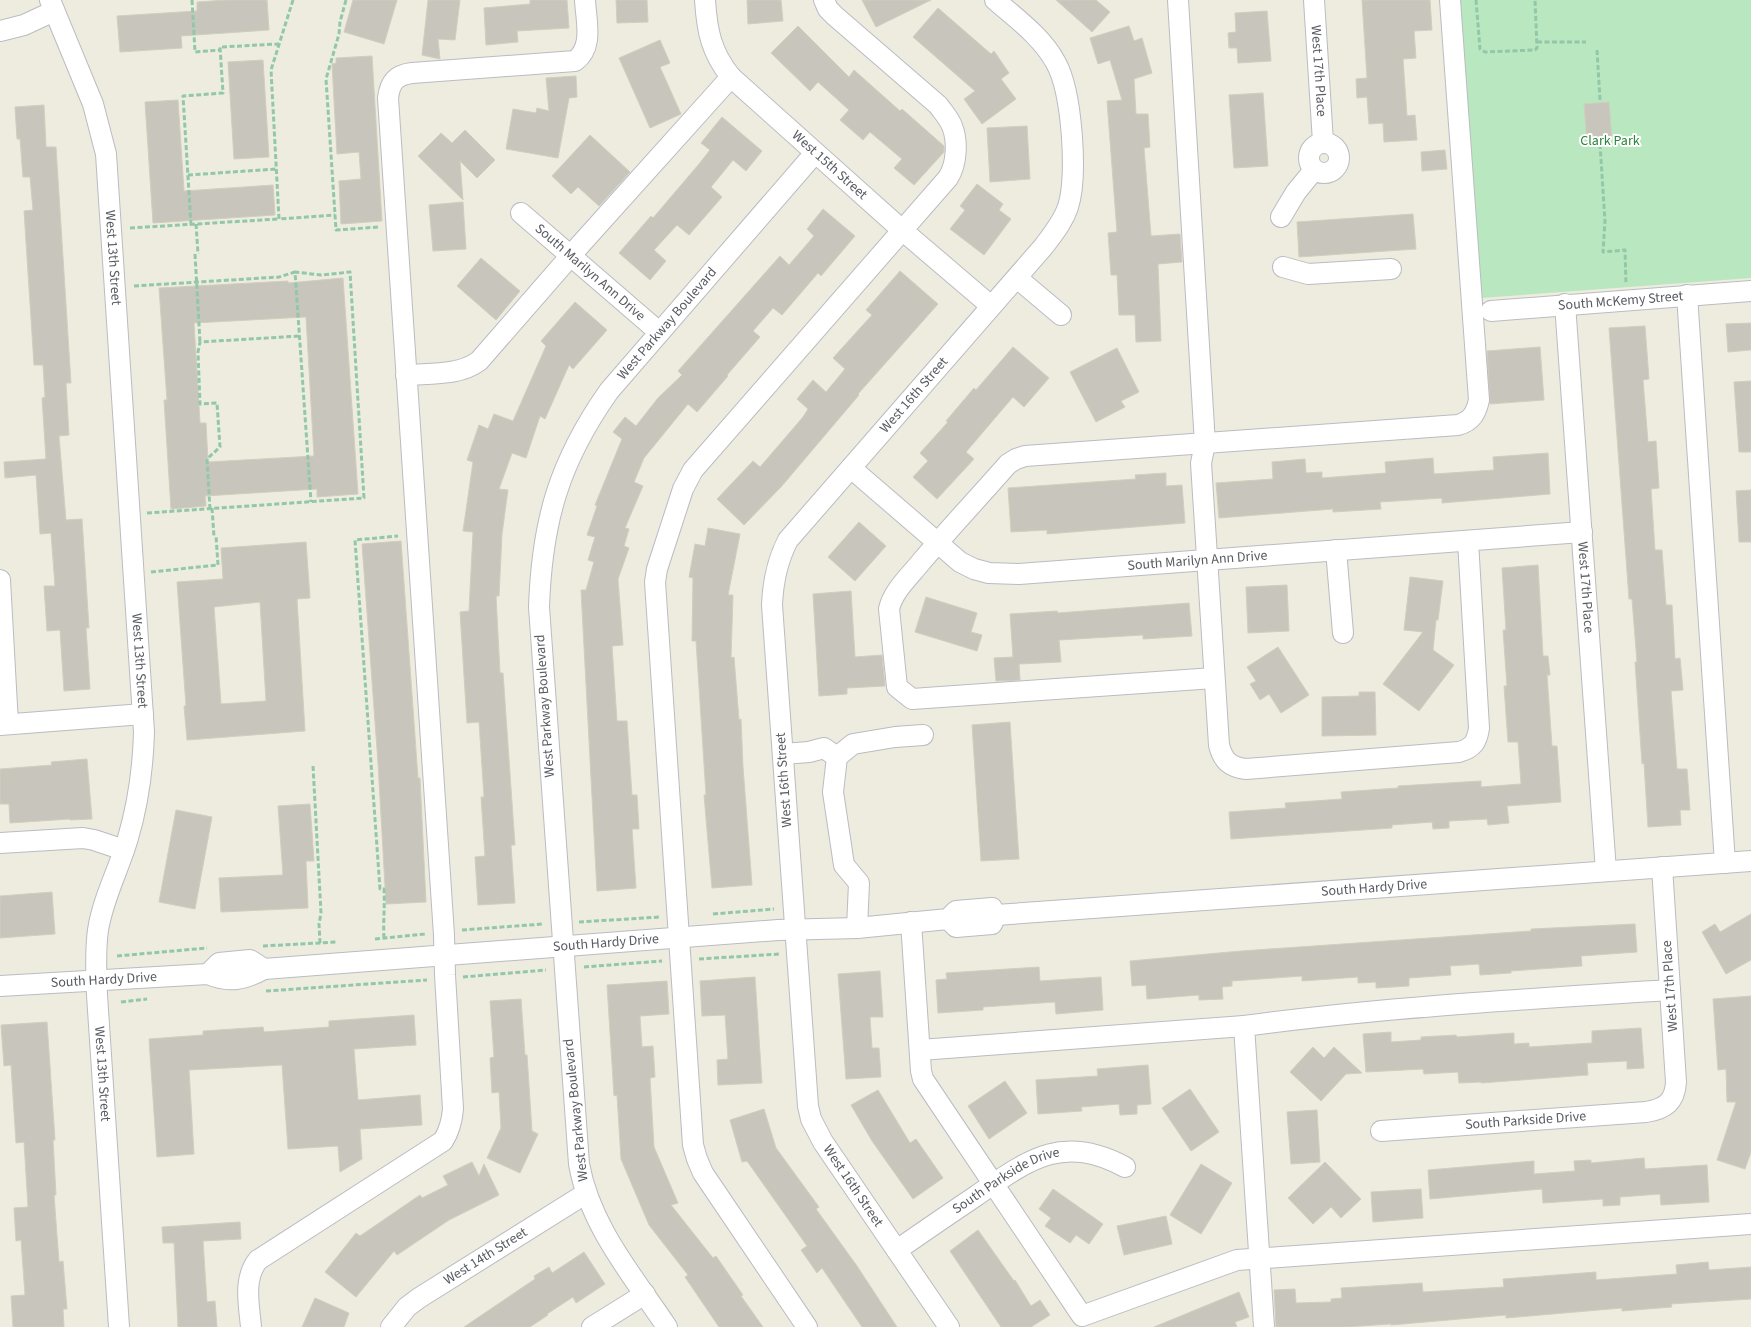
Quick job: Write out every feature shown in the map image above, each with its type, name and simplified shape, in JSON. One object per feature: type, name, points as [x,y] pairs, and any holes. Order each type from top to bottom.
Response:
[{"type":"street","points":[[251,1327],[248,1277],[258,1260],[443,1140],[449,1132],[452,1122],[453,1109],[445,955],[388,98],[389,88],[394,79],[412,72],[575,61],[586,49],[588,41],[585,0]]},
{"type":"street","name":"West 15th Street","points":[[705,0],[709,35],[714,50],[721,64],[731,77],[902,230],[991,306]]},
{"type":"street","points":[[808,1327],[704,1173],[697,1160],[693,1146],[655,594],[657,569],[683,489],[693,470],[952,173],[956,161],[952,127],[949,120],[931,99],[835,16],[828,9],[824,0]]},
{"type":"street","name":"West 16th Street","points":[[949,1327],[823,1142],[811,1119],[806,1093],[772,605],[775,571],[780,554],[788,540],[1016,278],[1062,222],[1067,209],[1073,173],[1069,111],[1062,76],[1051,54],[1036,37],[995,0]]},
{"type":"street","points":[[1178,0],[1205,444],[1201,462],[1218,745],[1221,755],[1227,763],[1236,768],[1246,769],[1459,752],[1468,750],[1474,745],[1478,737],[1479,728],[1468,540]]},
{"type":"street","name":"West 17th Place","points":[[1281,217],[1296,192],[1314,170],[1323,174],[1328,173],[1333,171],[1339,163],[1337,149],[1324,142],[1314,0]]},
{"type":"street","points":[[1214,678],[912,699],[896,687],[889,609],[891,600],[1008,464],[1025,456],[1458,425],[1466,423],[1473,417],[1479,400],[1450,0]]},
{"type":"street","points":[[0,31],[24,26],[52,6]]},
{"type":"street","name":"West 13th Street","points":[[52,6],[93,104],[103,138],[107,162],[144,732],[142,769],[134,812],[124,850],[106,898],[98,929],[96,980],[119,1327]]},
{"type":"street","points":[[406,375],[462,370],[471,367],[479,361],[571,255],[731,77]]},
{"type":"street","name":"West Parkway Boulevard","points":[[668,1327],[605,1233],[585,1194],[578,1164],[539,607],[541,559],[544,536],[556,490],[574,447],[608,391],[815,153]]},
{"type":"street","name":"South Marilyn Ann Drive","points":[[521,213],[659,332]]},
{"type":"street","points":[[1283,268],[1308,274],[1390,269]]},
{"type":"street","points":[[1016,278],[1061,315]]},
{"type":"street","name":"South McKemy Street","points":[[1491,310],[1751,291]]},
{"type":"street","points":[[1687,295],[1725,863]]},
{"type":"street","name":"West 17th Place","points":[[1565,304],[1606,871]]},
{"type":"street","name":"South Marilyn Ann Drive","points":[[851,468],[960,562],[974,569],[989,573],[1004,574],[1207,560],[1582,532]]},
{"type":"street","points":[[1336,550],[1343,633]]},
{"type":"street","points":[[0,580],[4,724],[143,714]]},
{"type":"street","points":[[857,928],[859,883],[844,865],[833,792],[837,756],[853,744],[895,737],[923,736]]},
{"type":"street","points":[[782,754],[809,752],[824,748],[837,756]]},
{"type":"street","points":[[0,843],[82,838],[124,850]]},
{"type":"street","name":"South Hardy Drive","points":[[0,986],[208,974],[221,979],[248,978],[264,968],[774,930],[857,928],[948,919],[956,927],[992,924],[996,915],[1751,861]]},
{"type":"street","name":"West 17th Place","points":[[1662,867],[1676,1082],[1673,1098],[1669,1104]]},
{"type":"street","points":[[911,922],[921,1071],[927,1087],[1085,1321],[1237,1260],[1751,1224]]},
{"type":"street","points":[[920,1050],[1244,1026],[1348,1014],[1670,990]]},
{"type":"street","points":[[1244,1026],[1264,1327]]},
{"type":"street","name":"South Parkside Drive","points":[[1381,1131],[1646,1112],[1662,1109],[1669,1104]]},
{"type":"street","name":"South Parkside Drive","points":[[897,1250],[993,1184],[1047,1154],[1079,1151],[1094,1153],[1125,1166]]},
{"type":"street","name":"West 14th Street","points":[[390,1327],[407,1307],[419,1298],[585,1194]]},
{"type":"street","points":[[592,1327],[645,1294]]},
{"type":"path","points":[[192,0],[195,52],[220,50],[220,47],[279,44]]},
{"type":"path","points":[[279,219],[271,70],[293,0]]},
{"type":"path","points":[[346,0],[339,34],[326,79],[336,230],[381,227]]},
{"type":"path","points":[[1476,0],[1480,49],[1485,52],[1535,50],[1537,48],[1535,0]]},
{"type":"path","points":[[1536,42],[1586,42]]},
{"type":"path","points":[[191,225],[183,96],[223,93],[220,50]]},
{"type":"path","points":[[1597,50],[1600,100]]},
{"type":"path","points":[[1600,144],[1605,221],[1603,252],[1625,250],[1626,284]]},
{"type":"path","points":[[188,175],[276,169]]},
{"type":"path","points":[[130,228],[335,215]]},
{"type":"path","points":[[150,572],[218,565],[207,459],[220,447],[217,403],[200,404],[196,224]]},
{"type":"path","points":[[295,272],[311,502]]},
{"type":"path","points":[[134,286],[279,277],[295,272],[322,275],[350,272],[364,498],[147,513]]},
{"type":"path","points":[[200,342],[300,336]]},
{"type":"path","points":[[384,938],[384,889],[380,889],[355,540],[404,536]]},
{"type":"path","points":[[313,766],[321,913],[319,924],[320,943]]},
{"type":"path","points":[[709,914],[778,908]]},
{"type":"path","points":[[577,922],[664,917]]},
{"type":"path","points":[[454,931],[544,924]]},
{"type":"path","points":[[367,940],[432,934]]},
{"type":"path","points":[[698,959],[781,954]]},
{"type":"path","points":[[581,968],[667,961]]},
{"type":"path","points":[[458,977],[550,970]]},
{"type":"path","points":[[260,991],[436,979]]},
{"type":"path","points":[[121,1002],[153,998]]},
{"type":"green space","name":"Clark Park","points":[[1458,0],[1751,0],[1751,278],[1481,298]]},
{"type":"building","points":[[267,0],[269,30],[181,36],[182,48],[120,52],[117,16],[197,11],[197,2]]},
{"type":"building","points":[[353,0],[397,0],[384,44],[344,32]]},
{"type":"building","points":[[428,0],[460,0],[455,40],[438,39],[440,59],[422,55]]},
{"type":"building","points":[[530,0],[567,0],[569,28],[517,31],[518,42],[486,45],[484,8],[530,4]]},
{"type":"building","points":[[616,0],[647,0],[648,22],[617,23]]},
{"type":"building","points":[[747,0],[781,0],[783,21],[748,24]]},
{"type":"building","points":[[862,0],[931,0],[876,27]]},
{"type":"building","points":[[1056,0],[1096,0],[1110,12],[1092,32]]},
{"type":"building","points":[[1362,0],[1430,0],[1432,30],[1414,31],[1416,58],[1403,59],[1407,116],[1415,115],[1417,140],[1384,142],[1383,123],[1369,124],[1367,97],[1357,98],[1356,79],[1367,78]]},
{"type":"building","points":[[938,8],[991,54],[994,51],[1009,73],[1001,79],[1016,99],[982,124],[964,99],[975,91],[913,37]]},
{"type":"building","points":[[1267,11],[1271,61],[1238,63],[1237,48],[1229,48],[1228,33],[1236,32],[1235,13]]},
{"type":"building","points":[[798,26],[849,77],[854,70],[900,111],[902,109],[944,146],[944,152],[914,185],[894,168],[902,159],[870,132],[863,140],[840,120],[849,110],[818,82],[810,91],[771,53]]},
{"type":"building","points":[[1129,26],[1134,41],[1142,38],[1152,73],[1134,79],[1136,114],[1148,114],[1150,147],[1144,148],[1151,236],[1180,234],[1182,262],[1158,264],[1161,341],[1136,342],[1135,315],[1119,315],[1117,275],[1111,275],[1108,233],[1117,232],[1107,101],[1122,100],[1110,60],[1098,64],[1090,38]]},
{"type":"building","points":[[660,40],[670,63],[660,67],[681,114],[650,128],[619,58]]},
{"type":"building","points":[[372,56],[382,221],[341,224],[339,181],[361,179],[359,152],[337,154],[332,64],[336,63],[336,58]]},
{"type":"building","points":[[263,60],[269,157],[234,159],[228,62]]},
{"type":"building","points":[[576,76],[577,97],[569,98],[558,158],[506,149],[513,109],[536,113],[537,108],[549,111],[546,78]]},
{"type":"building","points":[[1263,93],[1268,166],[1234,168],[1229,95]]},
{"type":"building","points":[[178,100],[184,191],[273,185],[275,215],[153,223],[145,102]]},
{"type":"building","points":[[1609,102],[1612,140],[1587,143],[1584,104]]},
{"type":"building","points":[[44,105],[46,147],[56,147],[71,383],[66,383],[69,435],[59,436],[66,520],[82,519],[89,628],[86,628],[90,689],[64,691],[60,630],[47,631],[44,586],[55,586],[51,533],[40,534],[36,475],[5,478],[4,462],[46,459],[42,398],[45,397],[43,365],[34,365],[24,211],[33,210],[30,177],[23,177],[20,139],[17,139],[15,107]]},
{"type":"building","points":[[722,117],[762,151],[746,171],[733,160],[711,187],[722,197],[689,235],[677,225],[654,250],[666,261],[650,280],[619,253],[651,216],[653,218],[710,150],[701,143]]},
{"type":"building","points":[[1027,126],[1030,179],[990,182],[987,128]]},
{"type":"building","points":[[465,130],[495,160],[477,178],[460,161],[463,200],[418,156],[441,133],[452,143]]},
{"type":"building","points":[[590,135],[630,172],[599,206],[578,187],[571,194],[552,176]]},
{"type":"building","points":[[1445,150],[1447,169],[1422,171],[1421,152]]},
{"type":"building","points":[[977,184],[1003,204],[999,210],[1011,219],[984,255],[950,229],[965,210],[960,206]]},
{"type":"building","points":[[463,202],[466,249],[433,251],[429,205]]},
{"type":"building","points":[[823,209],[855,236],[821,276],[818,273],[782,315],[773,308],[753,331],[760,337],[697,412],[688,404],[644,458],[634,482],[643,486],[625,528],[629,529],[624,546],[629,548],[618,579],[623,645],[612,646],[617,721],[627,721],[632,795],[637,795],[639,829],[632,829],[636,888],[597,891],[581,590],[586,590],[594,562],[588,560],[595,537],[587,535],[597,506],[595,505],[622,439],[613,432],[625,417],[636,426],[658,398],[682,375],[678,371],[780,256],[789,265],[814,236],[807,229]]},
{"type":"building","points":[[1413,214],[1416,249],[1299,257],[1297,222]]},
{"type":"building","points":[[481,258],[520,291],[496,320],[457,286]]},
{"type":"building","points":[[900,271],[938,304],[858,394],[781,487],[744,525],[717,499],[753,461],[760,467],[803,417],[808,409],[797,399],[813,380],[826,392],[845,369],[833,358],[872,315],[866,310]]},
{"type":"building","points":[[343,278],[358,494],[317,497],[317,489],[205,496],[206,506],[171,509],[164,400],[167,400],[159,288],[288,281],[288,283]],"holes":[[[306,317],[314,456],[208,462],[206,423],[200,423],[194,323]]]},
{"type":"building","points":[[575,302],[607,330],[573,369],[569,365],[545,419],[540,416],[526,458],[512,453],[499,489],[508,490],[502,534],[499,596],[496,596],[500,673],[503,673],[515,845],[511,845],[515,903],[478,905],[475,857],[485,856],[481,797],[484,797],[479,722],[467,723],[460,612],[469,611],[473,532],[463,531],[473,462],[467,460],[479,425],[488,429],[494,414],[513,421],[546,346],[541,341]]},
{"type":"building","points":[[1751,323],[1751,350],[1728,352],[1726,324]]},
{"type":"building","points":[[1645,326],[1649,379],[1643,380],[1648,442],[1656,441],[1659,488],[1651,489],[1655,550],[1662,550],[1666,605],[1672,605],[1675,659],[1680,658],[1683,690],[1671,691],[1677,769],[1687,769],[1690,810],[1680,810],[1681,825],[1648,827],[1635,662],[1637,662],[1632,599],[1629,599],[1609,328]]},
{"type":"building","points":[[1013,347],[1049,378],[1024,407],[1013,397],[966,452],[974,459],[937,499],[913,477],[928,461],[920,453],[948,422],[946,421],[974,388],[976,390]]},
{"type":"building","points":[[1540,347],[1544,400],[1490,404],[1487,351]]},
{"type":"building","points":[[1117,348],[1139,392],[1121,401],[1125,407],[1096,422],[1070,372]]},
{"type":"building","points":[[1751,381],[1751,452],[1739,452],[1734,382]]},
{"type":"building","points":[[1548,453],[1550,494],[1442,503],[1442,498],[1380,502],[1381,509],[1333,512],[1333,509],[1219,518],[1216,483],[1273,479],[1272,462],[1305,459],[1306,473],[1322,472],[1322,478],[1386,473],[1385,462],[1433,458],[1434,474],[1494,470],[1493,457]]},
{"type":"building","points":[[1166,473],[1166,486],[1182,485],[1185,523],[1047,534],[1047,530],[1011,532],[1008,488],[1136,479],[1135,475]]},
{"type":"building","points":[[1751,490],[1751,542],[1739,542],[1736,491]]},
{"type":"building","points":[[859,522],[886,546],[855,581],[828,557]]},
{"type":"building","points":[[708,528],[740,534],[728,595],[733,595],[731,658],[734,657],[739,720],[741,719],[752,885],[712,888],[704,795],[706,795],[696,641],[692,641],[693,578],[689,577],[695,544],[705,546]]},
{"type":"building","points":[[401,541],[418,778],[420,778],[426,902],[386,904],[362,544]]},
{"type":"building","points":[[306,542],[310,598],[297,599],[305,731],[187,740],[177,582],[223,579],[221,548]],"holes":[[[260,602],[266,701],[221,704],[214,607]]]},
{"type":"building","points":[[1538,565],[1543,656],[1548,656],[1550,675],[1547,675],[1552,746],[1557,746],[1561,802],[1507,806],[1509,823],[1488,825],[1487,819],[1449,821],[1449,828],[1433,829],[1432,822],[1392,825],[1392,828],[1231,839],[1229,812],[1286,808],[1285,803],[1342,799],[1341,792],[1398,788],[1398,786],[1481,781],[1481,787],[1521,784],[1518,742],[1508,742],[1504,686],[1507,686],[1503,630],[1506,630],[1502,568]]},
{"type":"building","points":[[1410,577],[1443,581],[1433,650],[1454,665],[1419,711],[1383,684],[1423,632],[1404,630]]},
{"type":"building","points":[[1287,585],[1289,631],[1248,633],[1246,587]]},
{"type":"building","points":[[851,591],[855,657],[882,655],[885,686],[847,688],[847,694],[819,696],[813,594]]},
{"type":"building","points":[[926,597],[977,613],[971,632],[982,635],[977,651],[915,632]]},
{"type":"building","points":[[1189,603],[1192,636],[1143,639],[1143,635],[1059,640],[1061,662],[1019,664],[1020,680],[996,681],[994,658],[1013,657],[1010,614],[1057,611],[1058,613]]},
{"type":"building","points":[[1278,647],[1309,695],[1281,713],[1269,694],[1260,700],[1250,684],[1256,681],[1247,667]]},
{"type":"building","points":[[1359,692],[1375,692],[1376,735],[1322,736],[1322,697],[1359,696]]},
{"type":"building","points":[[1010,722],[1019,859],[981,861],[972,725]]},
{"type":"building","points":[[87,759],[92,819],[10,823],[9,804],[0,804],[0,769],[52,765],[51,762]]},
{"type":"building","points":[[310,804],[314,861],[306,861],[308,908],[221,912],[219,878],[283,875],[278,806]]},
{"type":"building","points":[[176,810],[212,817],[195,909],[159,902]]},
{"type":"building","points":[[52,892],[55,934],[0,938],[0,896]]},
{"type":"building","points":[[1751,914],[1751,960],[1726,974],[1702,932],[1715,924],[1720,932]]},
{"type":"building","points":[[1635,924],[1637,952],[1581,956],[1582,966],[1480,975],[1479,964],[1450,966],[1451,975],[1409,978],[1409,986],[1376,988],[1376,982],[1358,983],[1358,977],[1302,981],[1302,976],[1232,981],[1232,986],[1222,987],[1223,999],[1199,1000],[1199,995],[1147,999],[1146,985],[1132,986],[1130,961],[1241,951],[1531,931],[1531,929]]},
{"type":"building","points":[[1039,967],[1040,981],[1101,977],[1103,1010],[1056,1014],[1055,1002],[983,1007],[983,1010],[938,1013],[936,980],[947,979],[946,973]]},
{"type":"building","points":[[880,971],[883,1017],[870,1017],[872,1048],[879,1048],[881,1077],[846,1079],[838,974]]},
{"type":"building","points":[[755,977],[762,1083],[718,1085],[717,1060],[728,1059],[725,1015],[702,1016],[700,981]]},
{"type":"building","points":[[667,981],[669,1014],[640,1016],[642,1047],[653,1046],[655,1077],[650,1078],[654,1147],[678,1203],[671,1205],[713,1258],[716,1256],[763,1327],[719,1327],[685,1277],[688,1275],[649,1225],[621,1159],[617,1095],[614,1096],[607,985]]},
{"type":"building","points":[[1751,996],[1751,1152],[1745,1169],[1717,1160],[1736,1102],[1727,1102],[1726,1069],[1718,1070],[1713,999]]},
{"type":"building","points":[[521,999],[532,1131],[538,1134],[520,1173],[487,1158],[501,1128],[499,1092],[492,1093],[490,1058],[494,1057],[490,1001]]},
{"type":"building","points":[[414,1015],[416,1045],[354,1049],[358,1100],[420,1095],[422,1125],[360,1129],[362,1159],[340,1172],[338,1146],[288,1149],[282,1065],[189,1070],[194,1154],[157,1157],[149,1039],[203,1035],[203,1031],[263,1027],[264,1032],[329,1027],[329,1021]]},
{"type":"building","points":[[47,1022],[55,1140],[53,1140],[56,1195],[54,1195],[59,1262],[63,1261],[67,1309],[63,1309],[64,1327],[13,1327],[11,1296],[25,1295],[21,1240],[16,1241],[14,1208],[28,1207],[24,1142],[16,1143],[11,1065],[4,1066],[1,1025]]},
{"type":"building","points":[[1641,1028],[1644,1068],[1627,1069],[1627,1061],[1587,1063],[1588,1075],[1481,1083],[1459,1083],[1458,1072],[1424,1074],[1423,1069],[1366,1072],[1363,1034],[1391,1032],[1391,1042],[1421,1040],[1421,1037],[1456,1035],[1457,1037],[1514,1033],[1514,1044],[1529,1043],[1529,1047],[1592,1043],[1592,1031]]},
{"type":"building","points":[[1313,1047],[1324,1058],[1334,1047],[1362,1073],[1346,1074],[1321,1101],[1290,1072]]},
{"type":"building","points":[[1148,1065],[1151,1104],[1137,1105],[1137,1114],[1120,1115],[1119,1104],[1081,1107],[1082,1111],[1038,1114],[1036,1080],[1098,1076],[1097,1069]]},
{"type":"building","points":[[1005,1081],[1027,1113],[989,1139],[968,1106]]},
{"type":"building","points":[[1190,1089],[1219,1132],[1191,1151],[1162,1108]]},
{"type":"building","points":[[878,1090],[910,1143],[916,1139],[943,1178],[913,1199],[872,1141],[851,1105]]},
{"type":"building","points":[[764,1109],[776,1148],[819,1207],[816,1209],[857,1266],[897,1327],[862,1327],[822,1268],[817,1273],[801,1250],[807,1246],[747,1161],[742,1162],[730,1120]]},
{"type":"building","points":[[1317,1110],[1320,1162],[1291,1164],[1287,1112]]},
{"type":"building","points":[[1644,1158],[1645,1169],[1707,1165],[1709,1202],[1661,1205],[1660,1194],[1620,1197],[1620,1205],[1603,1206],[1603,1199],[1543,1203],[1542,1189],[1430,1199],[1428,1170],[1534,1161],[1534,1174],[1575,1171],[1574,1161],[1591,1160],[1591,1163]]},
{"type":"building","points":[[472,1162],[479,1176],[484,1164],[499,1195],[449,1220],[397,1255],[394,1251],[356,1297],[325,1272],[356,1233],[360,1236],[420,1195],[422,1198],[448,1185],[443,1176]]},
{"type":"building","points":[[1325,1162],[1361,1199],[1341,1218],[1331,1207],[1313,1224],[1288,1198]]},
{"type":"building","points":[[1201,1164],[1232,1183],[1201,1234],[1170,1215]]},
{"type":"building","points":[[1053,1189],[1103,1224],[1089,1244],[1076,1235],[1070,1243],[1045,1226],[1051,1218],[1039,1209]]},
{"type":"building","points":[[1421,1189],[1423,1218],[1373,1222],[1371,1192]]},
{"type":"building","points":[[1166,1216],[1172,1244],[1124,1255],[1117,1226]]},
{"type":"building","points":[[240,1222],[241,1239],[203,1241],[207,1302],[215,1301],[217,1327],[178,1327],[174,1243],[163,1243],[162,1227]]},
{"type":"building","points":[[978,1230],[1015,1280],[1031,1306],[1040,1300],[1050,1315],[1031,1327],[1001,1327],[950,1251]]},
{"type":"building","points":[[584,1252],[605,1284],[576,1303],[573,1297],[530,1327],[464,1327],[535,1279],[534,1276],[549,1267],[552,1273]]},
{"type":"building","points":[[1708,1262],[1709,1270],[1751,1267],[1751,1299],[1671,1304],[1672,1307],[1622,1311],[1622,1308],[1506,1318],[1506,1315],[1391,1325],[1276,1327],[1274,1290],[1295,1289],[1296,1303],[1331,1302],[1331,1299],[1342,1298],[1341,1288],[1422,1283],[1423,1292],[1504,1287],[1503,1279],[1596,1272],[1596,1280],[1677,1274],[1676,1265]]},
{"type":"building","points":[[1239,1292],[1249,1317],[1235,1322],[1237,1327],[1154,1327]]},
{"type":"building","points":[[315,1298],[349,1313],[344,1327],[302,1327]]}]
